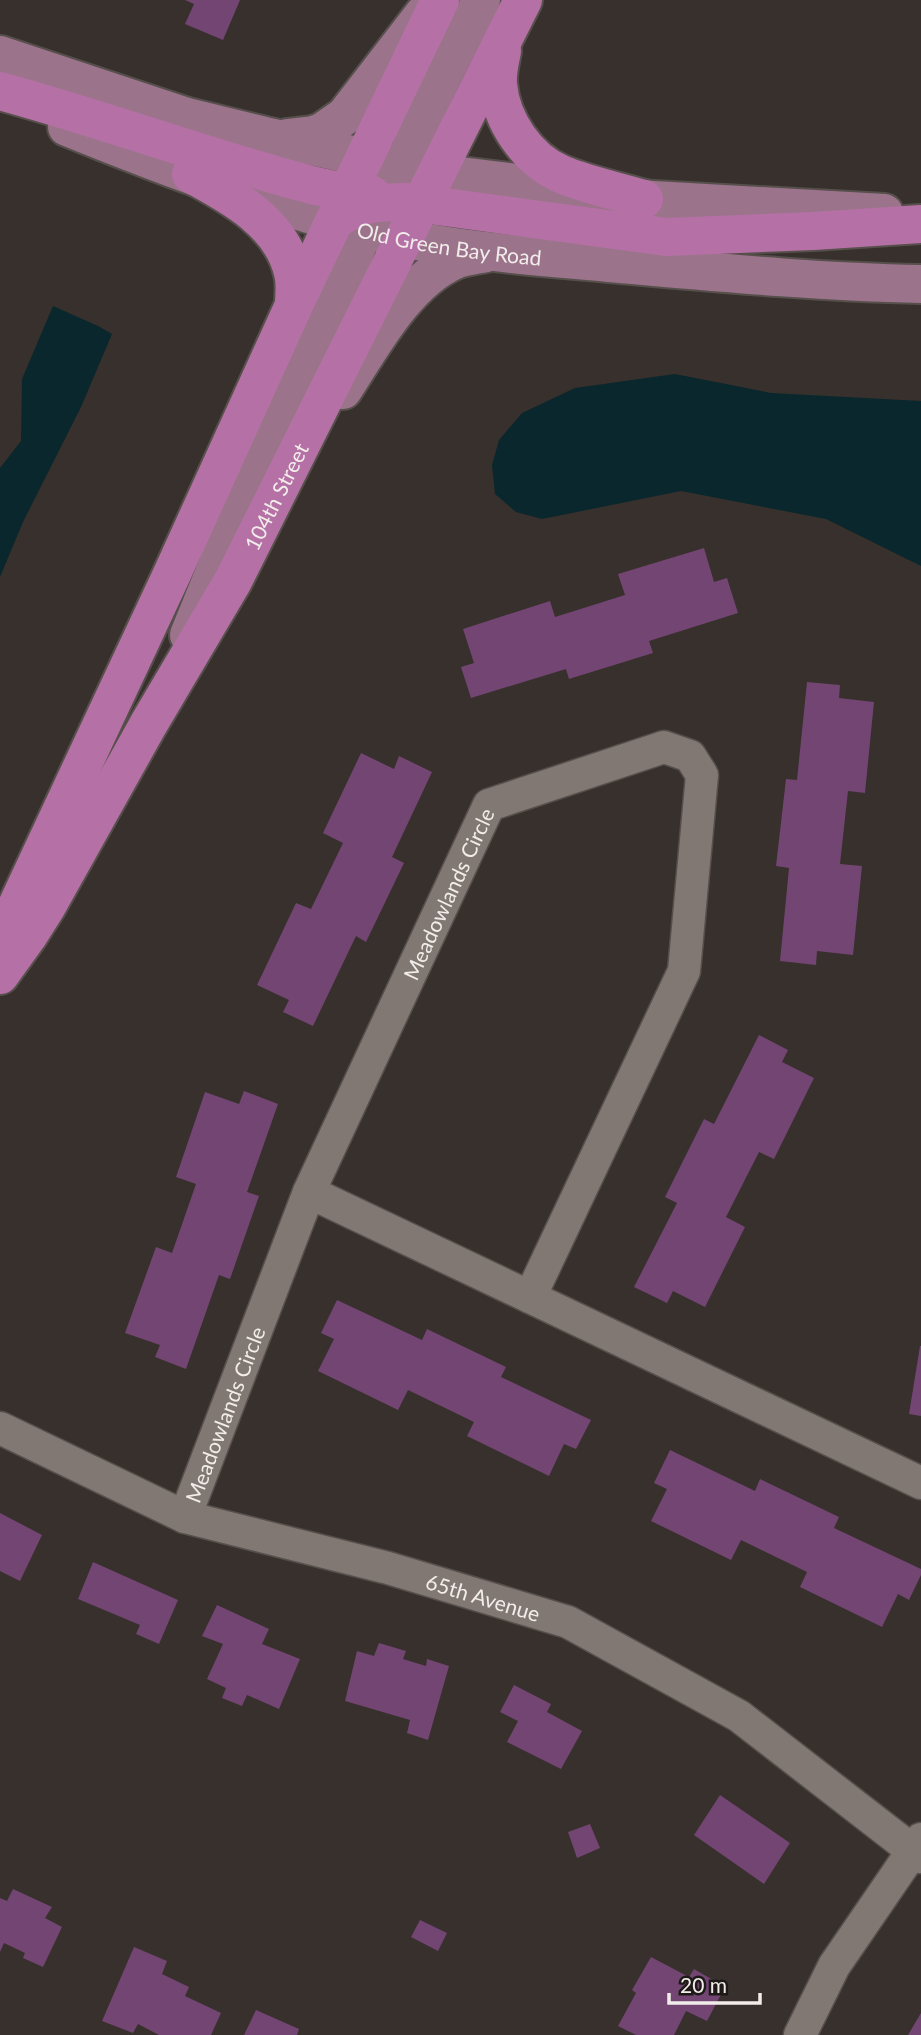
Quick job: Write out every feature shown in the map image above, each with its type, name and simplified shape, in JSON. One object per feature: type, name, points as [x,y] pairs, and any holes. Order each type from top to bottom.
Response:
[{"type":"main road","name":"104th Street","points":[[0,975],[47,906],[113,785],[233,581],[284,479],[386,201],[365,157],[438,0]]},
{"type":"main road","name":"104th Street","points":[[0,942],[172,574],[293,305],[386,201],[505,36],[523,0]]},
{"type":"main road","points":[[505,36],[498,70],[499,93],[509,122],[525,147],[543,164],[561,174],[644,199]]},
{"type":"main road","points":[[0,91],[167,144],[298,181],[386,201],[666,237],[921,224]]},
{"type":"main road","points":[[191,174],[244,205],[278,240],[285,250],[294,275],[293,305]]},
{"type":"street","points":[[275,138],[313,135],[330,128],[345,116],[438,0]]},
{"type":"street","points":[[168,692],[257,468],[338,295],[357,247],[386,201],[481,0]]},
{"type":"street","points":[[0,55],[162,110],[365,157]]},
{"type":"street","name":"Old Green Bay Road","points":[[0,99],[191,174],[283,206],[386,201],[644,199],[921,215]]},
{"type":"street","name":"Old Green Bay Road","points":[[386,201],[499,251],[758,276],[921,284]]},
{"type":"street","points":[[284,479],[379,334],[407,298],[429,277],[450,263],[499,251]]},
{"type":"street","name":"Meadowlands Circle","points":[[186,1517],[309,1192],[489,805],[664,747],[690,756],[702,775],[684,971],[530,1297]]},
{"type":"street","points":[[309,1192],[921,1483]]},
{"type":"street","name":"65th Avenue","points":[[0,1428],[186,1517],[388,1568],[568,1622],[739,1716],[918,1848]]},
{"type":"street","points":[[800,2035],[834,1966],[918,1848]]},
{"type":"water","points":[[53,306],[112,334],[81,407],[23,522],[0,577],[0,468],[21,441],[22,379]]},
{"type":"water","points":[[675,374],[771,393],[921,401],[921,566],[826,519],[681,491],[542,519],[516,512],[495,494],[492,465],[499,440],[522,413],[575,388]]},
{"type":"building","points":[[185,0],[240,0],[223,40],[185,24],[194,4]]},
{"type":"building","points":[[704,548],[714,582],[727,578],[738,613],[649,641],[653,653],[569,679],[566,669],[471,698],[461,667],[474,663],[463,629],[550,601],[555,617],[625,595],[618,574]]},
{"type":"building","points":[[807,682],[840,685],[839,698],[874,702],[865,793],[848,791],[840,864],[862,866],[853,955],[817,951],[816,965],[780,961],[789,868],[776,866],[786,779],[797,780]]},
{"type":"building","points":[[361,753],[394,769],[399,756],[432,772],[392,857],[404,863],[366,942],[356,936],[313,1026],[283,1012],[289,1000],[257,985],[296,903],[311,909],[343,843],[323,833]]},
{"type":"building","points":[[759,1035],[788,1050],[782,1062],[814,1078],[774,1159],[759,1152],[726,1217],[745,1227],[705,1307],[673,1291],[667,1303],[634,1287],[677,1203],[665,1197],[704,1119],[714,1124]]},
{"type":"building","points":[[244,1091],[278,1104],[247,1192],[259,1196],[230,1279],[219,1275],[186,1369],[155,1357],[160,1345],[125,1333],[156,1247],[172,1253],[196,1184],[176,1177],[205,1092],[239,1104]]},
{"type":"building","points":[[337,1300],[422,1340],[427,1329],[506,1367],[501,1377],[591,1420],[576,1449],[564,1444],[549,1476],[467,1436],[474,1422],[408,1390],[398,1410],[318,1371],[334,1339],[321,1333]]},
{"type":"building","points":[[921,1346],[921,1416],[909,1414]]},
{"type":"building","points":[[670,1450],[755,1491],[760,1479],[839,1517],[834,1528],[921,1569],[921,1575],[909,1600],[898,1594],[882,1627],[800,1587],[807,1572],[741,1540],[731,1560],[651,1521],[667,1489],[654,1483]]},
{"type":"building","points":[[0,1513],[42,1535],[20,1581],[0,1571]]},
{"type":"building","points":[[93,1562],[178,1600],[159,1644],[136,1634],[140,1625],[78,1599]]},
{"type":"building","points":[[217,1605],[269,1629],[262,1644],[300,1659],[279,1709],[247,1695],[242,1706],[222,1698],[226,1688],[207,1679],[223,1644],[202,1636]]},
{"type":"building","points":[[379,1643],[406,1651],[403,1659],[426,1666],[427,1659],[449,1666],[428,1740],[407,1733],[410,1720],[345,1701],[357,1651],[374,1656]]},
{"type":"building","points":[[514,1685],[551,1704],[547,1712],[582,1731],[561,1769],[507,1742],[518,1721],[500,1712]]},
{"type":"building","points":[[720,1795],[790,1843],[764,1884],[694,1835]]},
{"type":"building","points":[[590,1824],[600,1848],[577,1858],[568,1832]]},
{"type":"building","points":[[13,1889],[52,1907],[45,1918],[62,1927],[43,1967],[23,1958],[25,1953],[4,1943],[0,1952],[0,1898],[7,1901]]},
{"type":"building","points":[[420,1920],[447,1933],[438,1951],[411,1937]]},
{"type":"building","points":[[134,1947],[167,1961],[162,1974],[189,1987],[185,1996],[221,2013],[211,2035],[159,2035],[138,2024],[133,2033],[102,2021]]},
{"type":"building","points":[[651,1957],[689,1977],[694,1969],[725,1987],[707,2021],[686,2011],[674,2035],[636,2035],[618,2026],[636,1993],[632,1990]]},
{"type":"building","points":[[256,2010],[299,2029],[297,2035],[244,2035]]},
{"type":"building","points":[[921,2013],[921,2035],[908,2035]]}]
